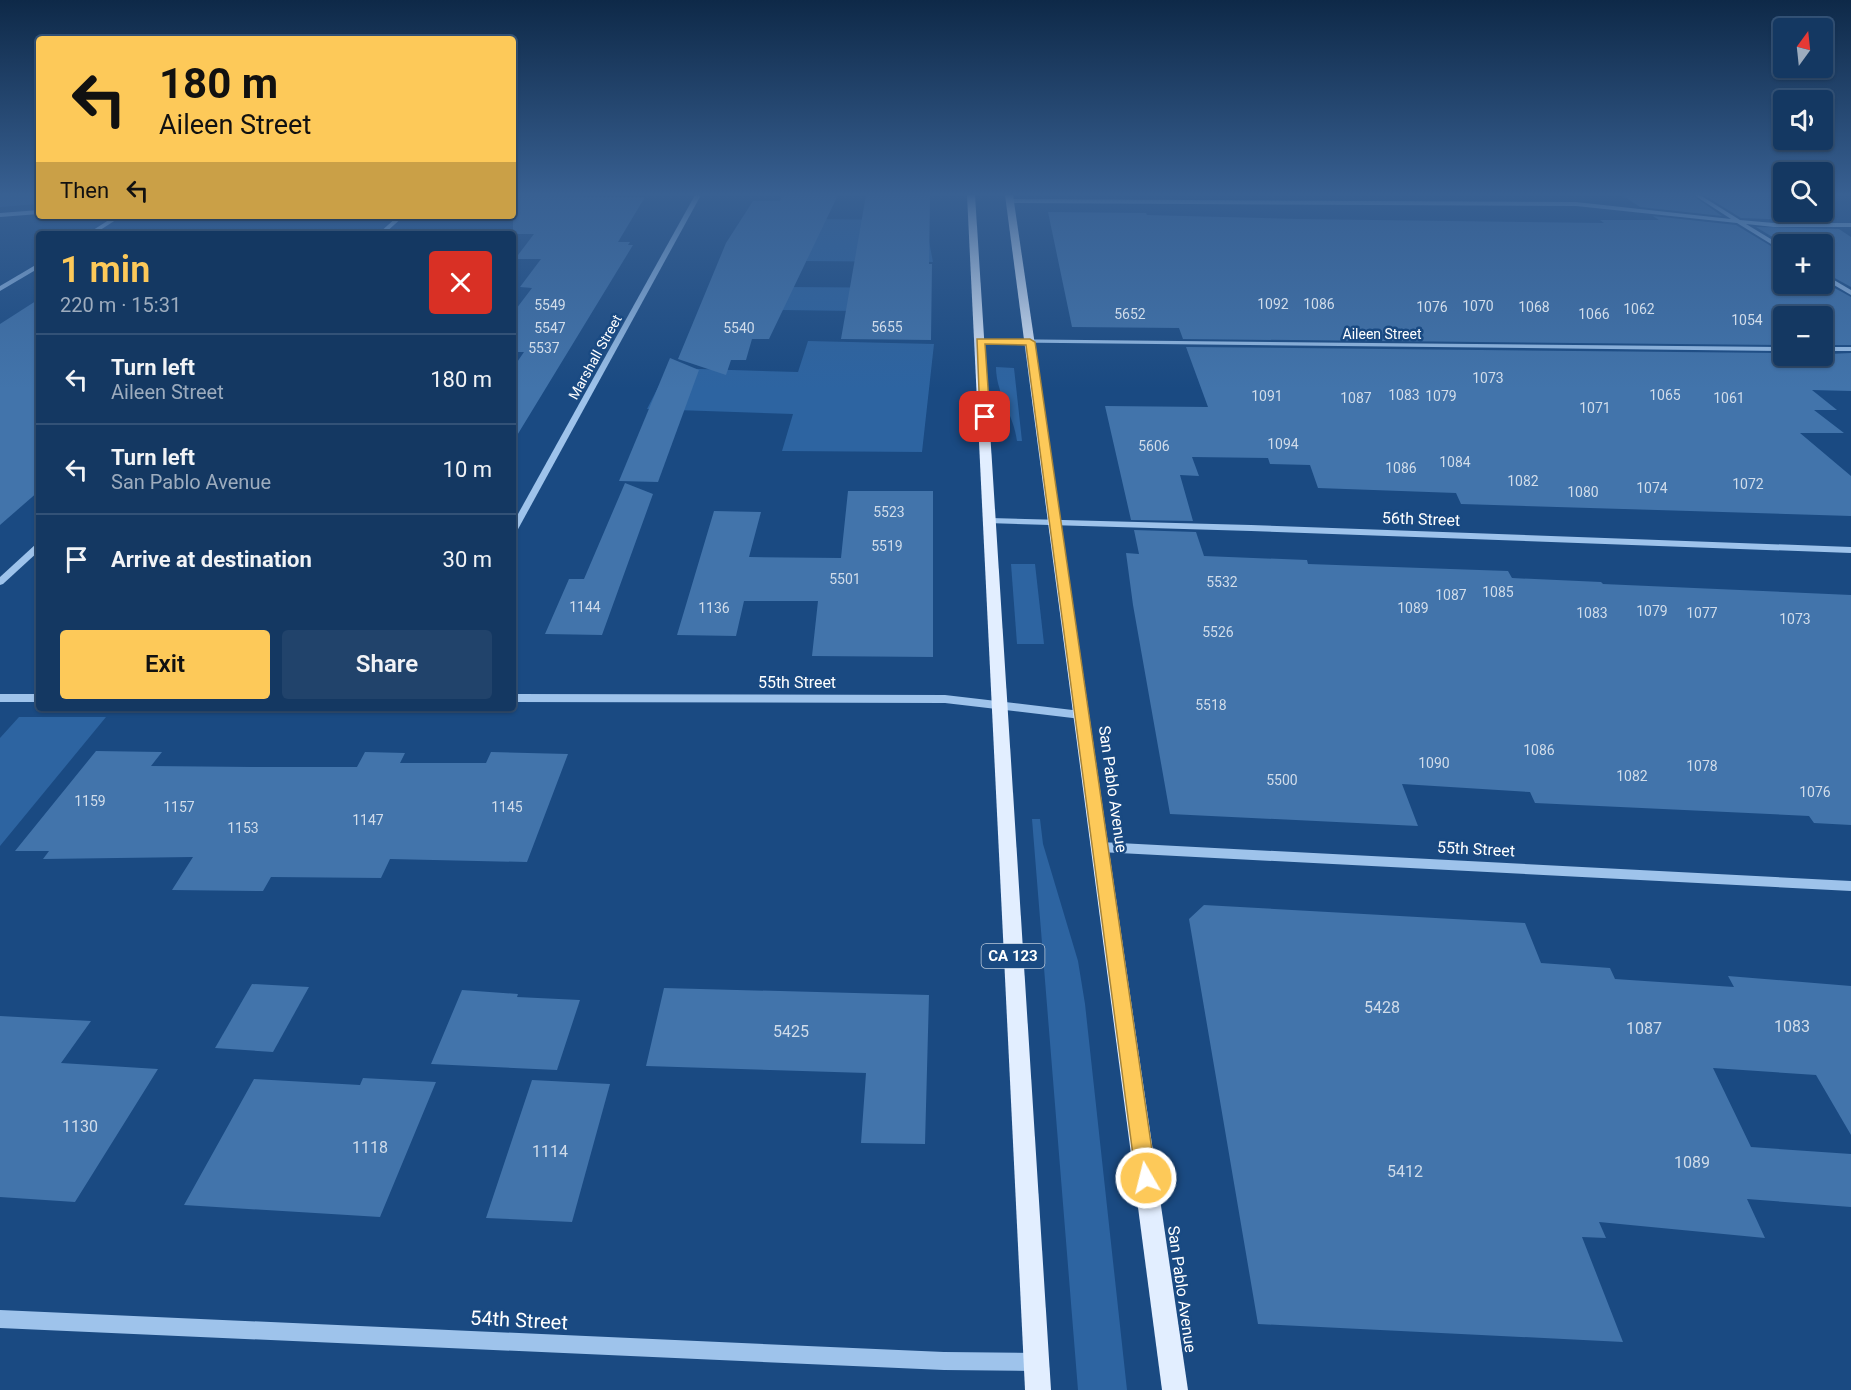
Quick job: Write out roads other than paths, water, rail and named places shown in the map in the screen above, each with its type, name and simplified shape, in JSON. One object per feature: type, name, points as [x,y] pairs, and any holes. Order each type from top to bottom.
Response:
[{"type":"main road","name":"CA 123","points":[[975,260],[1038,1390]]},
{"type":"main road","name":"San Pablo Avenue","points":[[1018,260],[1175,1390]]},
{"type":"street","name":"Marshall Street","points":[[516,526],[662,260]]},
{"type":"street","points":[[0,289],[36,267]]},
{"type":"street","points":[[1833,282],[1851,293]]},
{"type":"street","name":"Aileen Street","points":[[981,341],[1773,349]]},
{"type":"street","points":[[1833,349],[1851,349]]},
{"type":"street","name":"56th Street","points":[[990,521],[1851,550]]},
{"type":"street","points":[[0,582],[36,549]]},
{"type":"street","points":[[0,698],[36,698]]},
{"type":"street","name":"55th Street","points":[[516,698],[945,699],[1081,715]]},
{"type":"street","name":"55th Street","points":[[1100,847],[1851,885]]},
{"type":"street","name":"54th Street","points":[[0,1319],[944,1361],[1037,1362]]}]
